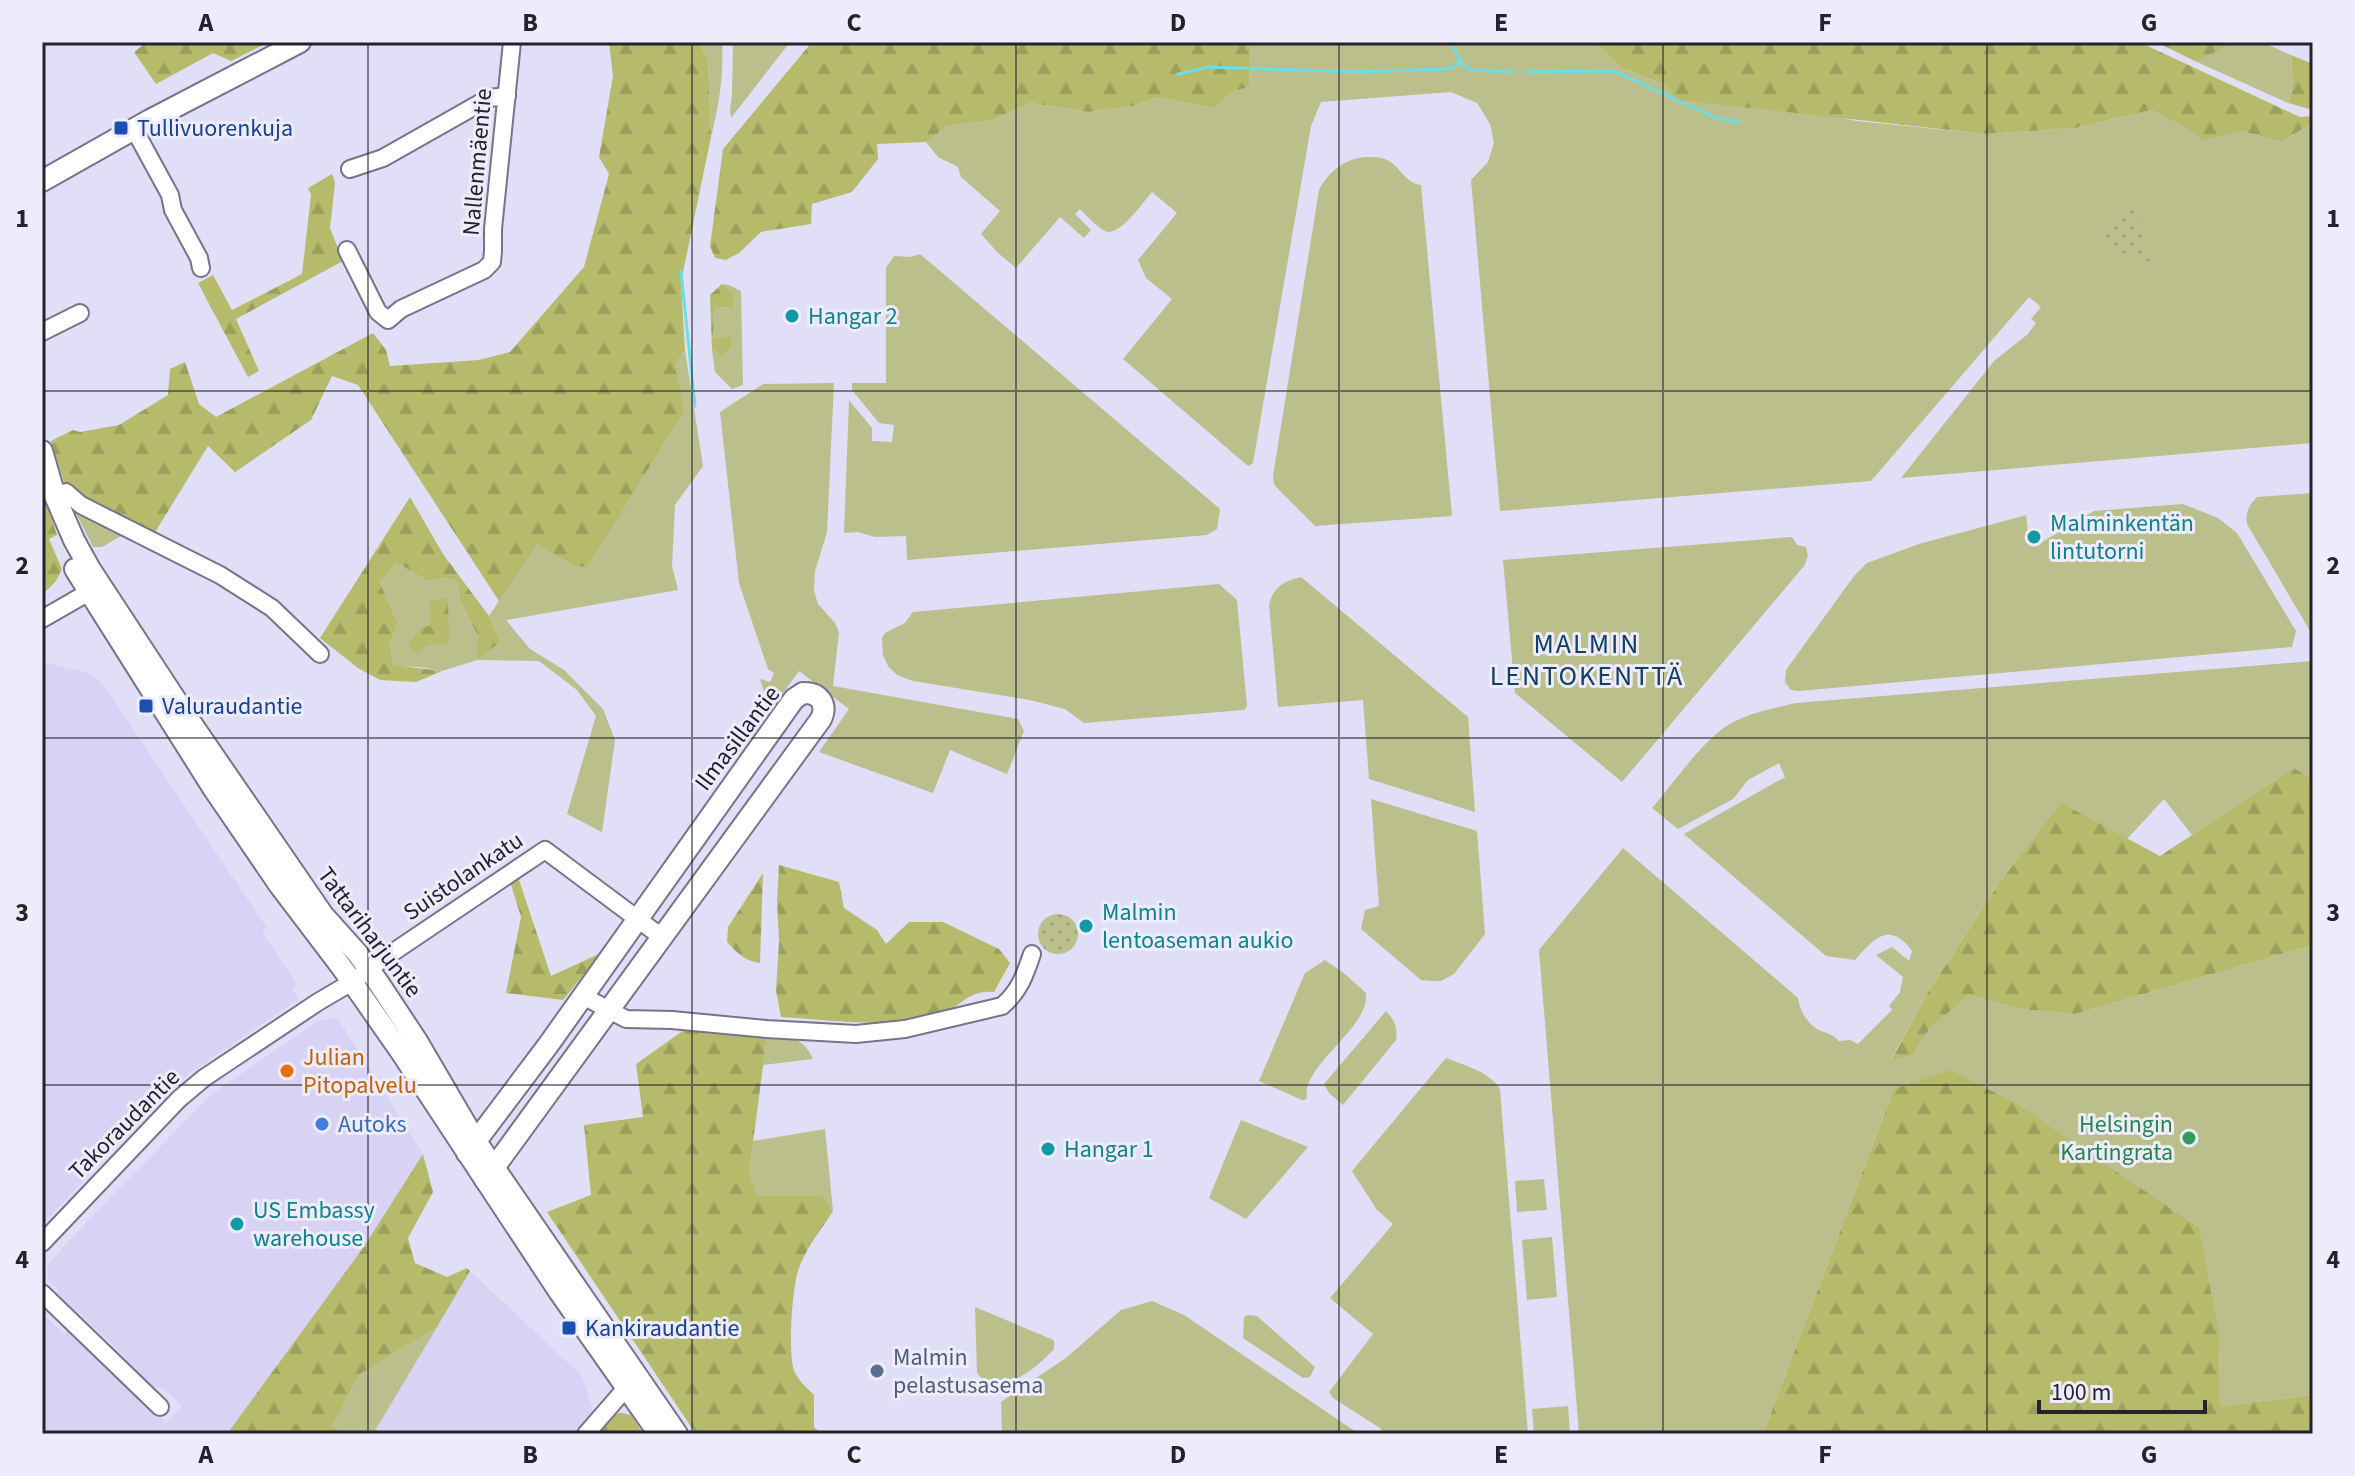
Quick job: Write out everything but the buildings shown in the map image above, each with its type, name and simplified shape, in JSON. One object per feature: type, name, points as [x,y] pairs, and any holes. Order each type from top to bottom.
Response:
[{"type":"main road","points":[[42,181],[300,42]]},
{"type":"main road","name":"Tattariharjuntie","points":[[42,451],[64,544],[213,788],[280,886],[417,1041],[471,1146],[558,1290],[677,1434]]},
{"type":"main road","name":"Ilmasillantie","points":[[471,1146],[639,919],[794,699],[808,693],[817,696],[823,704],[821,719],[490,1174]]},
{"type":"main road","name":"Tattariharjuntie","points":[[632,1382],[659,1434]]},
{"type":"street","name":"Nallenmäentie","points":[[347,250],[378,312],[388,320],[401,309],[484,270],[492,262],[512,42]]},
{"type":"street","points":[[350,169],[383,158],[489,98],[507,96]]},
{"type":"street","points":[[134,129],[170,195],[173,210],[199,258],[201,268]]},
{"type":"street","points":[[42,332],[80,313]]},
{"type":"street","points":[[49,489],[66,492],[81,505],[117,525],[220,575],[272,608],[320,654]]},
{"type":"street","points":[[42,619],[93,587]]},
{"type":"street","name":"Suistolankatu","points":[[361,976],[545,850],[639,919]]},
{"type":"street","points":[[639,919],[663,938]]},
{"type":"street","points":[[583,996],[626,1019],[819,1033],[879,1033],[1002,1006],[1020,986],[1032,954]]},
{"type":"street","name":"Takoraudantie","points":[[42,1243],[191,1088],[361,976]]},
{"type":"street","points":[[42,1293],[160,1407]]},
{"type":"street","points":[[586,1434],[632,1382]]},
{"type":"shaded area","points":[[42,662],[92,674],[105,687],[267,928],[262,932],[297,984],[292,989],[299,999],[170,1089],[42,1225]]},
{"type":"shaded area","points":[[337,1017],[423,1154],[363,1248],[227,1434],[42,1434],[42,1313],[64,1334],[70,1328],[166,1423],[182,1406],[163,1388],[148,1387],[115,1347],[57,1293],[59,1291],[48,1280],[47,1265],[212,1094],[316,1022]]},
{"type":"shaded area","points":[[470,1271],[582,1376],[600,1434],[373,1434]]},
{"type":"green space","points":[[147,42],[266,42],[231,61],[213,53],[156,84],[134,52]]},
{"type":"green space","points":[[609,42],[699,42],[708,59],[711,137],[681,282],[685,350],[676,363],[684,411],[587,567],[575,566],[537,544],[499,601],[358,385],[332,376],[311,420],[235,472],[208,446],[154,534],[86,505],[64,482],[51,441],[73,430],[80,432],[119,425],[168,395],[170,369],[185,362],[199,404],[216,417],[373,333],[386,350],[390,366],[479,360],[510,352],[584,267],[609,174],[599,157],[613,76]]},
{"type":"green space","points":[[699,42],[722,42],[720,90],[711,137],[708,59]]},
{"type":"green space","points":[[733,42],[790,42],[731,118],[730,110]]},
{"type":"green space","points":[[812,42],[1251,42],[1249,87],[1234,91],[1214,108],[1156,97],[1134,106],[1088,112],[1030,103],[993,120],[947,126],[926,142],[877,144],[878,159],[852,192],[812,204],[811,224],[761,232],[739,253],[726,260],[715,258],[710,246],[723,149]]},
{"type":"green space","points":[[1251,42],[1594,42],[1622,68],[1664,84],[1857,121],[1985,134],[2076,128],[2151,110],[2204,139],[2242,131],[2281,142],[2313,123],[2313,443],[1901,478],[1994,361],[2028,334],[2036,323],[2031,319],[2041,307],[2029,297],[1871,481],[1500,511],[1471,180],[1488,162],[1494,143],[1490,124],[1477,103],[1451,92],[1321,102],[1311,126],[1253,463],[1248,466],[1123,359],[1172,299],[1146,278],[1138,260],[1177,213],[1152,192],[1124,224],[1111,232],[1098,226],[1080,209],[1075,214],[1091,230],[1084,238],[1060,217],[1016,268],[981,234],[1000,211],[961,177],[958,167],[938,157],[926,142],[947,126],[993,120],[1030,103],[1088,112],[1134,106],[1156,97],[1214,108],[1234,91],[1249,87]]},
{"type":"green space","points":[[1594,42],[2139,42],[2300,117],[2313,116],[2313,123],[2281,142],[2242,131],[2204,140],[2151,110],[2076,128],[1985,134],[1679,100],[1664,84],[1622,68]]},
{"type":"green space","points":[[2156,42],[2234,42],[2197,62]]},
{"type":"green space","points":[[2234,42],[2262,42],[2291,55],[2293,89],[2288,103],[2197,62]]},
{"type":"green space","points":[[2291,55],[2313,64],[2313,110],[2288,103],[2293,89]]},
{"type":"green space","points":[[1365,157],[1385,159],[1410,181],[1421,185],[1452,516],[1315,526],[1279,490],[1273,476],[1319,190],[1338,167]]},
{"type":"green space","points":[[332,174],[335,183],[330,228],[343,261],[236,319],[259,371],[248,377],[198,283],[213,275],[232,310],[302,274],[311,195],[308,188]]},
{"type":"green space","points":[[2132,202],[2151,262],[2124,253],[2104,236]]},
{"type":"green space","points":[[920,254],[1220,509],[1217,529],[1207,535],[907,560],[906,536],[875,537],[858,532],[844,533],[849,400],[872,428],[872,441],[892,442],[894,425],[879,423],[852,390],[852,383],[886,383],[886,268],[894,256]]},
{"type":"green space","points":[[722,284],[741,291],[743,385],[732,389],[715,372],[712,350],[721,356],[713,339],[715,307],[733,308],[734,294]]},
{"type":"green space","points":[[722,284],[734,294],[733,308],[715,307],[713,339],[731,337],[730,348],[721,356],[712,350],[710,295]]},
{"type":"green space","points":[[685,350],[703,466],[675,505],[672,566],[678,590],[506,620],[530,649],[564,670],[603,709],[615,740],[602,832],[567,814],[596,716],[577,690],[539,661],[477,660],[442,671],[393,666],[390,644],[398,623],[380,583],[396,562],[427,581],[444,578],[457,581],[460,601],[478,636],[500,643],[489,616],[537,543],[575,566],[684,411],[676,363]]},
{"type":"green space","points":[[834,383],[827,532],[815,571],[814,591],[818,604],[839,632],[833,686],[1018,719],[1024,731],[1007,774],[950,750],[933,793],[819,752],[849,709],[799,671],[770,711],[760,679],[770,682],[774,673],[768,669],[739,583],[720,412],[763,384]]},
{"type":"green space","points":[[42,488],[57,535],[49,539],[62,569],[56,581],[42,595]]},
{"type":"green space","points":[[2313,493],[2313,636],[2247,520],[2248,509],[2257,497]]},
{"type":"green space","points":[[410,497],[443,554],[489,616],[500,642],[477,660],[478,636],[460,601],[457,581],[444,578],[427,581],[396,562],[380,583],[398,623],[390,644],[393,665],[442,671],[416,682],[380,680],[358,668],[320,638]]},
{"type":"green space","points":[[2183,504],[2218,518],[2237,533],[2296,631],[2292,647],[1799,691],[1791,690],[1785,682],[1786,670],[1854,576],[1867,563],[1919,544],[2026,515],[2029,541],[2037,545],[2094,511]]},
{"type":"green space","points":[[73,507],[123,535],[102,547],[93,547]]},
{"type":"green space","points":[[1792,537],[1797,545],[1806,547],[1808,556],[1804,566],[1622,782],[1515,693],[1503,560]]},
{"type":"green space","points":[[1301,577],[1468,717],[1475,812],[1369,779],[1363,700],[1278,707],[1269,605],[1280,586]]},
{"type":"green space","points":[[1219,584],[1237,600],[1247,706],[1244,710],[1084,723],[1065,709],[1030,700],[913,681],[897,675],[883,655],[882,638],[885,633],[905,623],[913,612]]},
{"type":"green space","points":[[448,598],[449,643],[428,645],[416,654],[408,645],[421,627],[430,626],[430,601]]},
{"type":"green space","points":[[2313,661],[2313,780],[2294,768],[2192,835],[2164,799],[2127,839],[2061,804],[2000,882],[1928,992],[1891,1059],[1913,1055],[1929,1029],[1969,995],[2020,1009],[2075,1014],[2313,945],[2313,1395],[2220,1406],[2219,1334],[1894,1089],[1763,1434],[1579,1434],[1539,950],[1623,848],[1798,998],[1803,1013],[1812,1025],[1839,1041],[1850,1040],[1858,1044],[1892,1010],[1889,1006],[1900,992],[1903,977],[1876,955],[1892,947],[1909,961],[1912,951],[1896,936],[1889,935],[1868,945],[1855,960],[1826,956],[1684,834],[1785,777],[1779,763],[1748,780],[1733,799],[1678,829],[1652,808],[1712,737],[1735,721],[1796,703]]},
{"type":"green space","points":[[2294,768],[2313,780],[2313,945],[2075,1014],[2020,1009],[1969,995],[1929,1029],[1913,1055],[1891,1060],[1928,992],[2000,882],[2061,803],[2160,856]]},
{"type":"green space","points":[[1371,799],[1477,831],[1485,934],[1454,974],[1441,981],[1421,980],[1361,929],[1365,910],[1379,906]]},
{"type":"green space","points":[[779,865],[839,882],[844,908],[877,930],[886,944],[909,922],[943,922],[999,949],[1010,963],[994,992],[976,994],[938,1015],[880,1023],[781,1017],[776,991]]},
{"type":"green space","points":[[763,873],[760,963],[742,956],[727,942],[728,927]]},
{"type":"green space","points":[[517,874],[551,976],[601,953],[563,1000],[506,993],[521,917],[508,875]]},
{"type":"green space","points":[[1058,914],[1072,920],[1078,934],[1072,948],[1058,954],[1044,948],[1038,934],[1044,920]]},
{"type":"green space","points":[[1325,960],[1366,993],[1364,1006],[1357,1020],[1314,1073],[1308,1086],[1307,1099],[1302,1100],[1259,1081],[1305,973]]},
{"type":"green space","points":[[1386,1011],[1395,1024],[1396,1040],[1343,1105],[1324,1084]]},
{"type":"green space","points":[[684,1030],[767,1036],[749,1173],[757,1196],[822,1196],[833,1211],[801,1263],[792,1321],[794,1371],[814,1395],[814,1427],[822,1434],[696,1434],[547,1212],[591,1195],[584,1125],[643,1117],[636,1064]]},
{"type":"green space","points":[[767,1036],[800,1042],[813,1059],[763,1065]]},
{"type":"green space","points":[[1446,1058],[1483,1074],[1500,1089],[1528,1434],[1384,1434],[1329,1392],[1373,1334],[1330,1298],[1393,1224],[1377,1210],[1352,1171]]},
{"type":"green space","points":[[1951,1070],[2015,1103],[2199,1228],[2219,1334],[2220,1406],[2313,1395],[2313,1434],[1763,1434],[1894,1089]]},
{"type":"green space","points":[[1241,1120],[1308,1147],[1246,1219],[1209,1198]]},
{"type":"green space","points":[[825,1129],[833,1211],[822,1196],[757,1196],[749,1174],[753,1141]]},
{"type":"green space","points":[[423,1154],[433,1192],[408,1238],[415,1263],[447,1277],[467,1268],[470,1271],[437,1327],[360,1374],[331,1427],[345,1434],[227,1434],[363,1248]]},
{"type":"green space","points":[[1544,1179],[1547,1210],[1517,1212],[1515,1181]]},
{"type":"green space","points":[[1552,1237],[1557,1297],[1527,1300],[1522,1240]]},
{"type":"green space","points":[[1152,1301],[1184,1315],[1359,1434],[1002,1434],[1001,1402],[1067,1357],[1121,1310]]},
{"type":"green space","points":[[975,1307],[1051,1339],[1054,1349],[1018,1378],[1007,1383],[986,1381],[977,1373]]},
{"type":"green space","points":[[1257,1316],[1315,1367],[1310,1377],[1303,1378],[1243,1338],[1244,1317]]},
{"type":"green space","points":[[437,1327],[373,1434],[345,1434],[330,1427],[360,1374]]},
{"type":"green space","points":[[1568,1406],[1570,1434],[1534,1434],[1532,1409]]},
{"type":"green space","points":[[611,1415],[631,1415],[643,1434],[594,1434]]},
{"type":"waterway","points":[[1450,42],[1463,65],[1471,70],[1513,72]]},
{"type":"waterway","points":[[1178,74],[1209,67],[1356,72],[1445,69],[1461,61]]},
{"type":"waterway","points":[[1526,72],[1614,71],[1716,118],[1739,122]]},
{"type":"waterway","points":[[681,271],[695,406]]},
{"type":"place","name":"Tullivuorenkuja","points":[[121,128]]},
{"type":"place","name":"Hangar 2","points":[[792,316]]},
{"type":"place","name":"Malminkentän lintutorni","points":[[2034,537]]},
{"type":"place","name":"Valuraudantie","points":[[146,706]]},
{"type":"place","name":"Malmin lentoaseman aukio","points":[[1086,926]]},
{"type":"place","name":"Julian Pitopalvelu","points":[[287,1071]]},
{"type":"place","name":"Autoks","points":[[322,1124]]},
{"type":"place","name":"Helsingin Kartingrata","points":[[2189,1138]]},
{"type":"place","name":"Hangar 1","points":[[1048,1149]]},
{"type":"place","name":"US Embassy warehouse","points":[[237,1224]]},
{"type":"place","name":"Kankiraudantie","points":[[569,1328]]},
{"type":"place","name":"Malmin pelastusasema","points":[[877,1371]]},
{"type":"district","name":"MALMIN LENTOKENTTÄ","points":[[1587,659]]}]
